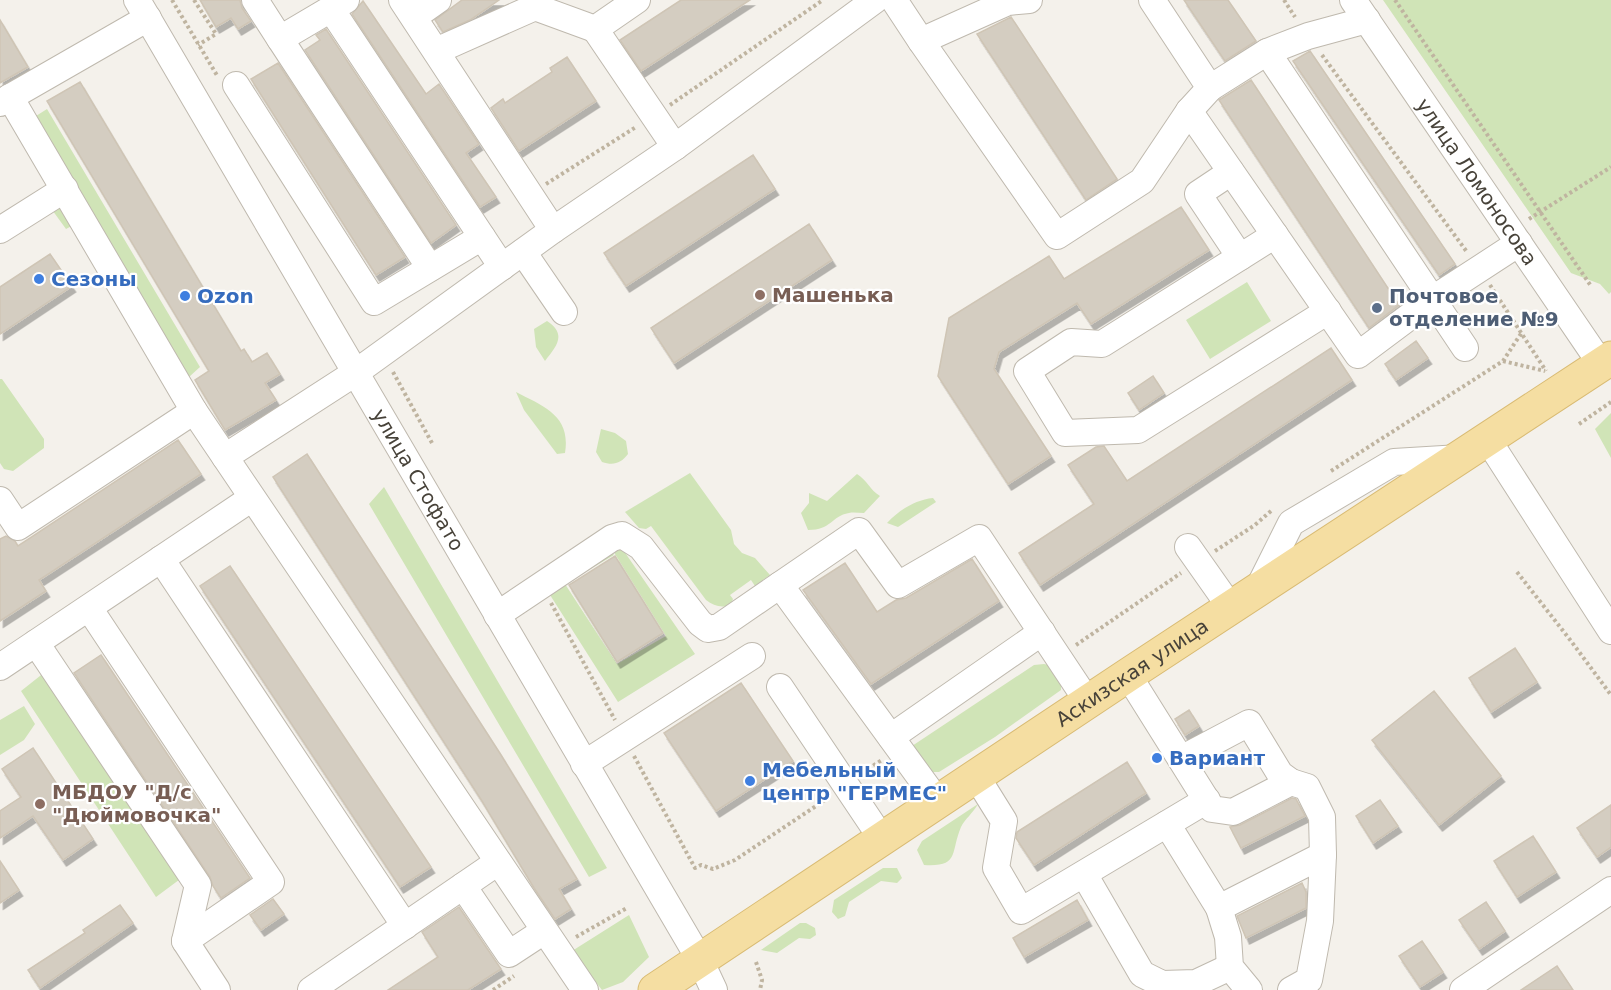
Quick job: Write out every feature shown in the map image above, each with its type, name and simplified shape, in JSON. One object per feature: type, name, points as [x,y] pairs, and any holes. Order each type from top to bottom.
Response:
[{"type":"main road","name":"Аскизская улица","points":[[655,990],[1606,361]]},
{"type":"street","points":[[255,0],[430,268]]},
{"type":"street","points":[[438,0],[408,8],[554,230]]},
{"type":"street","points":[[595,29],[637,0]]},
{"type":"street","points":[[225,458],[356,373],[554,230],[675,147],[875,0]]},
{"type":"street","points":[[894,0],[1057,236],[1142,181],[1189,111],[1210,88],[1267,52],[1308,36],[1360,10]]},
{"type":"street","points":[[921,41],[1008,2],[1029,0]]},
{"type":"street","points":[[1152,0],[1210,88]]},
{"type":"street","points":[[280,39],[338,4],[502,267]]},
{"type":"street","points":[[436,51],[535,8],[595,29],[675,147]]},
{"type":"street","points":[[142,9],[5,100],[65,189],[194,411],[544,931],[572,986]]},
{"type":"street","name":"улица Стофато","points":[[142,9],[700,960],[714,990]]},
{"type":"street","name":"улица Ломоносова","points":[[1360,10],[1515,237],[1606,361]]},
{"type":"street","points":[[1267,52],[1465,348]]},
{"type":"street","points":[[236,85],[374,302],[482,237]]},
{"type":"street","points":[[1189,111],[1358,355],[1433,299],[1480,269],[1515,237]]},
{"type":"street","points":[[1231,172],[1198,194],[1240,257]]},
{"type":"street","points":[[0,230],[65,189]]},
{"type":"street","points":[[1275,235],[1102,344],[1071,342],[1027,371],[1065,433],[1138,430],[1328,311]]},
{"type":"street","points":[[523,252],[564,312]]},
{"type":"street","points":[[0,500],[18,526],[194,411]]},
{"type":"street","points":[[1488,440],[1611,631]]},
{"type":"street","points":[[0,667],[252,498]]},
{"type":"street","points":[[497,615],[612,538],[622,535],[641,547],[700,623],[708,629],[719,627],[859,531],[898,585],[979,538],[1088,702]]},
{"type":"street","points":[[1188,547],[1244,599]]},
{"type":"street","points":[[161,559],[405,926]]},
{"type":"street","points":[[780,585],[938,802]]},
{"type":"street","points":[[89,608],[271,882],[185,941]]},
{"type":"street","points":[[891,737],[1042,632]]},
{"type":"street","points":[[36,643],[198,885],[185,941],[218,990]]},
{"type":"street","points":[[584,764],[752,656]]},
{"type":"street","points":[[1128,675],[1212,809],[1233,812],[1291,782]]},
{"type":"street","points":[[780,687],[882,839]]},
{"type":"street","points":[[1181,759],[1249,723],[1280,774],[1291,782],[1307,787],[1322,817],[1320,921],[1309,980],[1291,990]]},
{"type":"street","points":[[976,776],[1004,821],[996,868],[1021,911],[1207,800]]},
{"type":"street","points":[[1167,824],[1219,908],[1228,937],[1230,967],[1249,990]]},
{"type":"street","points":[[1219,908],[1323,855]]},
{"type":"street","points":[[311,990],[498,862]]},
{"type":"street","points":[[1084,874],[1142,974],[1162,984],[1196,982],[1230,967]]},
{"type":"street","points":[[463,886],[509,954],[544,931]]},
{"type":"street","points":[[1463,990],[1611,890]]},
{"type":"path","points":[[194,0],[216,34],[198,45]]},
{"type":"path","points":[[531,194],[654,116],[823,0]]},
{"type":"path","points":[[1284,0],[1308,36],[1480,269],[1546,371],[1503,361]]},
{"type":"path","points":[[1395,0],[1591,286]]},
{"type":"path","points":[[1515,237],[1541,212],[1611,167]]},
{"type":"path","points":[[1579,424],[1611,402]]},
{"type":"path","points":[[1517,572],[1611,695]]},
{"type":"path","points":[[695,868],[701,864],[713,869],[735,861],[828,799],[833,786],[845,785]]},
{"type":"path","points":[[756,962],[762,980],[760,990]]},
{"type":"green space","points":[[1383,0],[1611,0],[1611,292],[1609,294],[1600,284],[1571,273]]},
{"type":"green space","points":[[47,109],[200,367],[189,377],[36,116]]},
{"type":"green space","points":[[70,197],[83,220],[66,229],[50,207]]},
{"type":"green space","points":[[1247,282],[1271,321],[1210,359],[1186,320]]},
{"type":"green space","points":[[547,321],[557,331],[558,340],[545,361],[536,347],[534,329]]},
{"type":"green space","points":[[0,379],[44,439],[44,448],[13,471],[4,469],[0,463]]},
{"type":"green space","points":[[516,392],[546,408],[560,421],[566,440],[565,453],[557,454],[524,410]]},
{"type":"green space","points":[[1611,413],[1611,458],[1595,429]]},
{"type":"green space","points":[[601,429],[615,433],[626,441],[628,454],[620,462],[610,464],[602,462],[596,452]]},
{"type":"green space","points":[[690,473],[731,530],[734,544],[742,553],[755,558],[770,575],[755,586],[751,580],[730,595],[733,599],[728,606],[718,606],[706,600],[651,526],[646,529],[639,528],[625,512]]},
{"type":"green space","points":[[857,474],[880,496],[864,513],[843,515],[822,528],[808,530],[801,513],[809,503],[809,493],[827,501]]},
{"type":"green space","points":[[384,487],[607,868],[589,877],[369,504]]},
{"type":"green space","points":[[933,498],[936,502],[898,527],[887,523],[908,506]]},
{"type":"green space","points":[[617,541],[695,654],[618,702],[545,587],[608,547],[614,555],[565,584],[617,664],[666,636],[610,546]]},
{"type":"green space","points":[[1044,664],[1058,667],[1061,690],[995,737],[939,772],[927,772],[909,748],[1034,665]]},
{"type":"green space","points":[[50,668],[191,871],[156,897],[21,691]]},
{"type":"green space","points":[[24,706],[35,724],[24,740],[0,755],[0,720]]},
{"type":"green space","points":[[978,804],[961,827],[949,861],[943,864],[924,865],[917,850],[922,841]]},
{"type":"green space","points":[[883,868],[897,868],[902,878],[897,883],[881,881],[849,902],[845,916],[838,919],[832,912],[834,900]]},
{"type":"green space","points":[[629,915],[649,957],[623,982],[602,990],[572,951]]},
{"type":"green space","points":[[800,923],[806,923],[815,928],[816,935],[810,939],[799,938],[777,953],[761,950]]},
{"type":"building","points":[[200,0],[240,0],[242,8],[251,21],[238,29],[231,18],[216,27]]},
{"type":"building","points":[[462,0],[499,0],[470,20],[443,32],[435,20]]},
{"type":"building","points":[[681,0],[750,0],[641,71],[620,40]]},
{"type":"building","points":[[1184,0],[1228,0],[1256,41],[1225,61]]},
{"type":"building","points":[[363,1],[426,94],[439,84],[479,144],[466,153],[496,197],[480,207],[352,14]]},
{"type":"building","points":[[1011,17],[1117,179],[1086,200],[977,34]]},
{"type":"building","points":[[0,20],[28,67],[0,83]]},
{"type":"building","points":[[326,29],[456,225],[431,243],[305,50],[320,40],[316,35]]},
{"type":"building","points":[[1310,51],[1455,264],[1439,275],[1293,61]]},
{"type":"building","points":[[567,57],[596,101],[519,151],[491,108],[503,99],[505,103],[552,72],[550,68]]},
{"type":"building","points":[[278,63],[405,257],[376,275],[251,79]]},
{"type":"building","points":[[1251,80],[1399,305],[1369,328],[1219,100]]},
{"type":"building","points":[[80,82],[241,351],[244,349],[252,362],[267,353],[280,374],[265,383],[276,400],[225,430],[195,380],[209,371],[47,101]]},
{"type":"building","points":[[753,155],[775,189],[626,286],[604,253]]},
{"type":"building","points":[[1181,207],[1209,250],[1091,324],[1077,303],[999,352],[994,369],[1051,456],[1008,484],[938,376],[949,318],[1049,256],[1064,279]]},
{"type":"building","points":[[809,224],[832,260],[674,363],[651,328]]},
{"type":"building","points":[[50,254],[72,286],[0,334],[0,287]]},
{"type":"building","points":[[1416,341],[1428,358],[1396,380],[1385,364]]},
{"type":"building","points":[[1331,348],[1352,380],[1040,585],[1019,553],[1094,504],[1068,465],[1096,447],[1104,446],[1127,481]]},
{"type":"building","points":[[1153,376],[1164,393],[1139,410],[1128,393]]},
{"type":"building","points":[[178,440],[201,474],[39,580],[46,591],[0,621],[0,539],[6,536],[15,541],[18,546]]},
{"type":"building","points":[[307,454],[501,755],[577,879],[559,889],[571,909],[555,919],[482,801],[273,477]]},
{"type":"building","points":[[615,556],[663,633],[617,662],[569,585]]},
{"type":"building","points":[[972,559],[999,601],[871,684],[803,590],[845,563],[877,612],[896,600],[906,598]]},
{"type":"building","points":[[230,566],[431,867],[400,887],[200,586]]},
{"type":"building","points":[[1515,648],[1537,682],[1491,712],[1469,678]]},
{"type":"building","points":[[101,655],[250,878],[221,898],[210,877],[74,673]]},
{"type":"building","points":[[741,683],[793,761],[716,811],[664,733]]},
{"type":"building","points":[[1434,691],[1501,776],[1439,825],[1372,740]]},
{"type":"building","points":[[1189,710],[1199,726],[1185,735],[1175,719]]},
{"type":"building","name":"МБДОУ \"Д/с \"Дюймовочка\"","points":[[33,748],[93,839],[63,860],[33,816],[0,838],[0,811],[21,797],[2,769]]},
{"type":"building","points":[[1127,762],[1146,793],[1034,865],[1016,838],[1017,832]]},
{"type":"building","points":[[1292,798],[1296,799],[1305,816],[1241,848],[1230,827],[1240,825]]},
{"type":"building","points":[[1380,800],[1398,826],[1373,843],[1356,816]]},
{"type":"building","points":[[1611,805],[1611,847],[1597,857],[1577,828]]},
{"type":"building","points":[[1533,836],[1556,872],[1517,897],[1494,861]]},
{"type":"building","points":[[0,861],[19,890],[0,903]]},
{"type":"building","points":[[1302,883],[1306,892],[1306,908],[1246,938],[1237,916]]},
{"type":"building","points":[[273,899],[284,914],[261,930],[250,915]]},
{"type":"building","points":[[1077,900],[1088,920],[1024,957],[1013,938]]},
{"type":"building","points":[[1486,902],[1505,931],[1479,949],[1459,920]]},
{"type":"building","points":[[120,905],[133,923],[40,988],[28,970],[85,933],[83,930]]},
{"type":"building","points":[[459,907],[501,969],[468,990],[388,990],[438,957],[422,932]]},
{"type":"building","points":[[1422,941],[1443,972],[1420,987],[1399,956]]},
{"type":"building","points":[[1557,966],[1573,990],[1521,990]]},
{"type":"place","name":"Сезоны","points":[[39,279]]},
{"type":"place","name":"Машенька","points":[[760,295]]},
{"type":"place","name":"Ozon","points":[[185,296]]},
{"type":"place","name":"Почтовое отделение №9","points":[[1377,308]]},
{"type":"place","name":"Вариант","points":[[1157,758]]},
{"type":"place","name":"Мебельный центр \"ГЕРМЕС\"","points":[[750,781]]},
{"type":"place","name":"МБДОУ \"Д/с \"Дюймовочка\"","points":[[40,804]]}]
